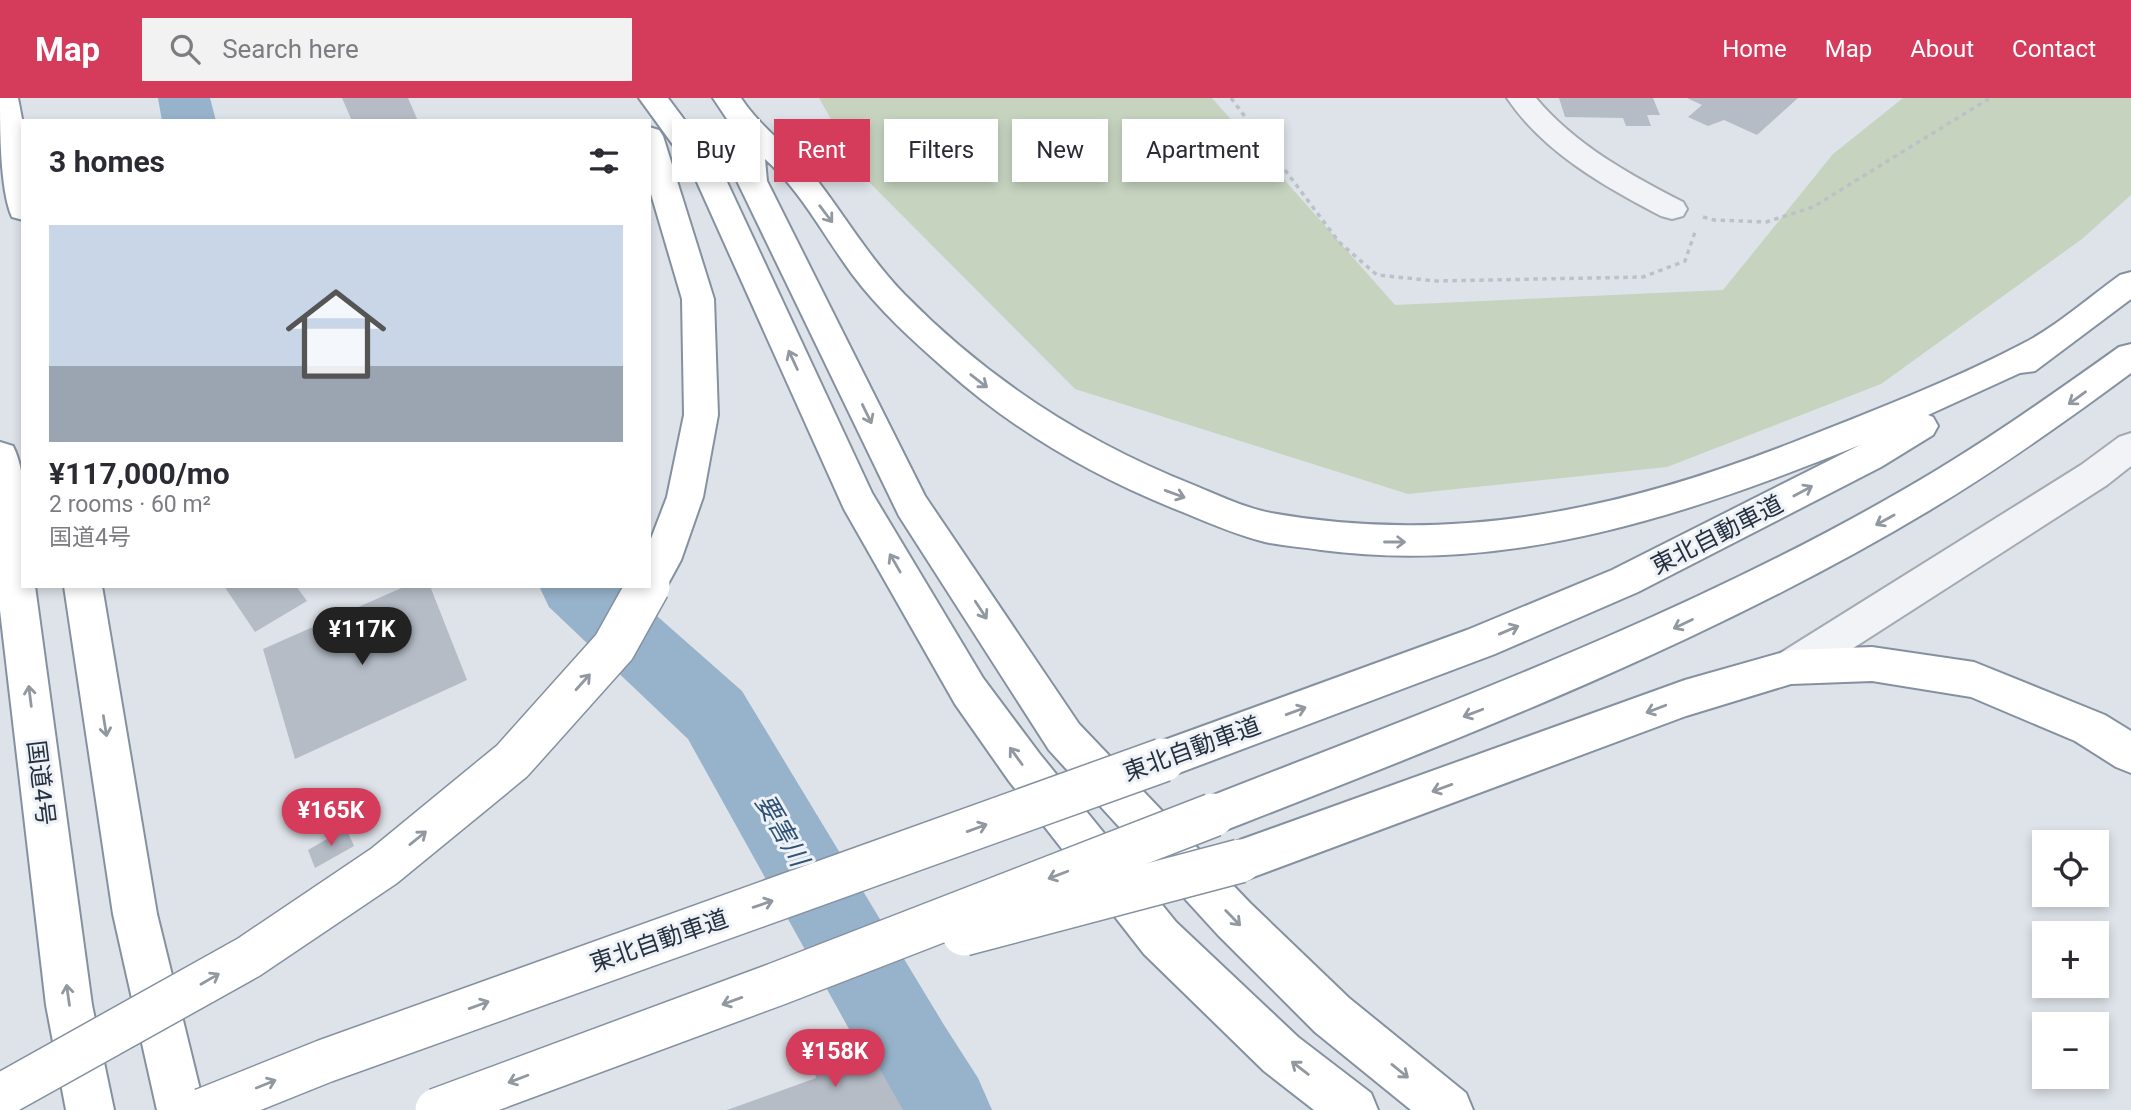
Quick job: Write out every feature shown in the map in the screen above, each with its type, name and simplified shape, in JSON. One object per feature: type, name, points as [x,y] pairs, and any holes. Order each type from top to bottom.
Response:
[{"type":"highway","points":[[4,98],[21,198]]},
{"type":"highway","points":[[639,98],[644,119]]},
{"type":"highway","points":[[653,98],[706,169],[857,499],[969,691],[1024,767],[1160,938],[1281,1054],[1354,1110]]},
{"type":"highway","points":[[737,113],[790,166],[890,298],[973,378],[1052,435],[1144,483],[1267,528],[1364,542],[1471,542],[1563,528],[1671,501],[1762,470],[1856,432],[2043,349]]},
{"type":"highway","points":[[737,113],[752,181],[912,506],[1064,737],[1234,919],[1322,1005],[1449,1110]]},
{"type":"highway","points":[[651,143],[698,299],[701,402],[701,415],[685,496],[653,577]]},
{"type":"highway","name":"東北自動車道","points":[[203,1110],[325,1061],[1163,760],[1482,642],[1625,581],[1868,457],[1964,401],[2043,349],[2131,283]]},
{"type":"highway","points":[[437,1110],[777,984],[1213,815],[1519,695],[1670,630],[1797,568],[1923,499],[2018,440],[2131,356]]},
{"type":"highway","name":"国道4号","points":[[0,456],[69,1005],[90,1110]]},
{"type":"highway","points":[[83,588],[135,914],[181,1110]]},
{"type":"highway","points":[[0,1096],[249,957],[384,866],[512,761],[614,647],[647,588]]},
{"type":"highway","points":[[777,984],[1240,861],[1685,698],[1791,667],[1872,664],[1974,680],[2090,728],[2131,754]]},
{"type":"street","points":[[1521,98],[1538,119],[1612,178],[1686,212]]},
{"type":"street","points":[[1791,667],[2094,475],[2131,447]]},
{"type":"path","points":[[1231,98],[1339,242],[1377,275],[1436,281],[1643,277],[1685,261],[1686,212],[1714,220],[1766,222],[1813,207],[1990,98]]},
{"type":"green space","points":[[819,98],[1212,98],[1231,119],[1122,119],[1122,182],[1284,182],[1284,179],[1395,305],[1723,290],[1833,154],[1903,98],[2131,98],[2131,195],[2082,239],[1881,384],[1667,467],[1408,494],[1075,389],[869,182],[870,119],[831,119]]},
{"type":"building","points":[[342,98],[408,98],[417,119],[351,119]]},
{"type":"building","points":[[1559,98],[1653,98],[1660,115],[1647,115],[1651,126],[1626,126],[1623,118],[1565,117]]},
{"type":"building","points":[[1687,98],[1798,98],[1757,135],[1724,120],[1708,126],[1688,117],[1702,105]]},
{"type":"building","points":[[225,588],[297,588],[307,601],[255,632]]},
{"type":"building","points":[[401,588],[431,588],[467,680],[295,759],[263,649]]},
{"type":"building","points":[[346,828],[354,846],[315,868],[308,850]]},
{"type":"building","points":[[868,1048],[903,1110],[727,1110],[816,1078],[814,1066]]},
{"type":"waterway","name":"要害川","points":[[184,98],[189,119]]},
{"type":"waterway","name":"要害川","points":[[576,588],[715,715],[912,1057],[946,1110]]}]
